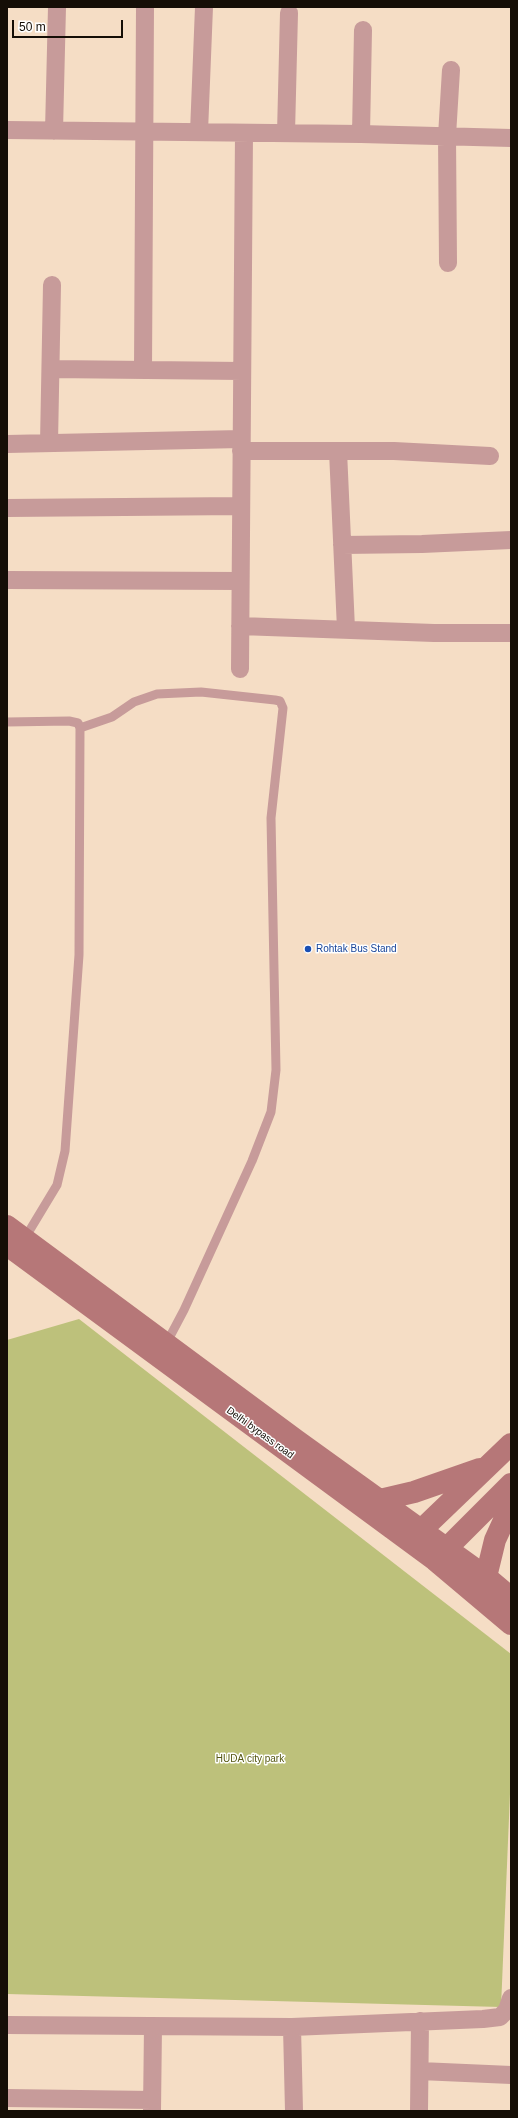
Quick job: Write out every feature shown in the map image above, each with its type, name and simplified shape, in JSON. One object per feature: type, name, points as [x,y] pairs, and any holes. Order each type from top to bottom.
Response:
[{"type":"main road","name":"Delhi bypass road","points":[[7,1226],[15,1245],[163,1351],[415,1536],[441,1554],[486,1577],[511,1598]]},
{"type":"main road","name":"Delhi bypass road","points":[[163,1351],[380,1500],[415,1536]]},
{"type":"main road","points":[[415,1536],[511,1444]]},
{"type":"main road","points":[[380,1500],[414,1492],[487,1467]]},
{"type":"main road","points":[[441,1554],[511,1484]]},
{"type":"main road","points":[[486,1577],[495,1540],[511,1505]]},
{"type":"main road","name":"Delhi bypass road","points":[[441,1554],[511,1624]]},
{"type":"street","points":[[54,131],[57,7]]},
{"type":"street","points":[[143,370],[145,7]]},
{"type":"street","points":[[199,132],[204,7]]},
{"type":"street","points":[[286,133],[289,13]]},
{"type":"street","points":[[361,134],[363,30]]},
{"type":"street","points":[[448,263],[447,136],[451,70]]},
{"type":"street","points":[[7,130],[361,134],[511,138]]},
{"type":"street","points":[[240,669],[244,133]]},
{"type":"street","points":[[49,442],[52,285]]},
{"type":"street","points":[[51,369],[242,371]]},
{"type":"street","points":[[7,444],[49,442],[241,445],[338,451],[394,451],[490,456]]},
{"type":"street","points":[[338,451],[346,629]]},
{"type":"street","points":[[7,508],[241,506]]},
{"type":"street","points":[[342,545],[422,544],[511,540]]},
{"type":"street","points":[[7,580],[240,581]]},
{"type":"street","points":[[240,626],[511,633]]},
{"type":"street","points":[[7,2025],[292,2027],[483,2019],[500,2017],[507,2010],[511,1998]]},
{"type":"street","points":[[419,2111],[420,2021]]},
{"type":"street","points":[[7,2098],[152,2105],[153,2026]]},
{"type":"street","points":[[292,2027],[294,2111]]},
{"type":"street","points":[[420,2071],[511,2075]]},
{"type":"lane","points":[[80,728],[112,717],[134,702],[157,694],[201,692],[275,700],[280,701],[283,708],[271,818],[276,1070],[271,1112],[252,1161],[184,1310],[163,1351]]},
{"type":"lane","points":[[7,722],[68,721],[78,723],[80,728],[79,955],[65,1152],[57,1185],[15,1245]]},
{"type":"green space","name":"HUDA city park","points":[[79,1319],[511,1654],[511,1770],[501,2007],[7,1994],[7,1340]]},
{"type":"place","name":"Rohtak Bus Stand","points":[[308,949]]}]
